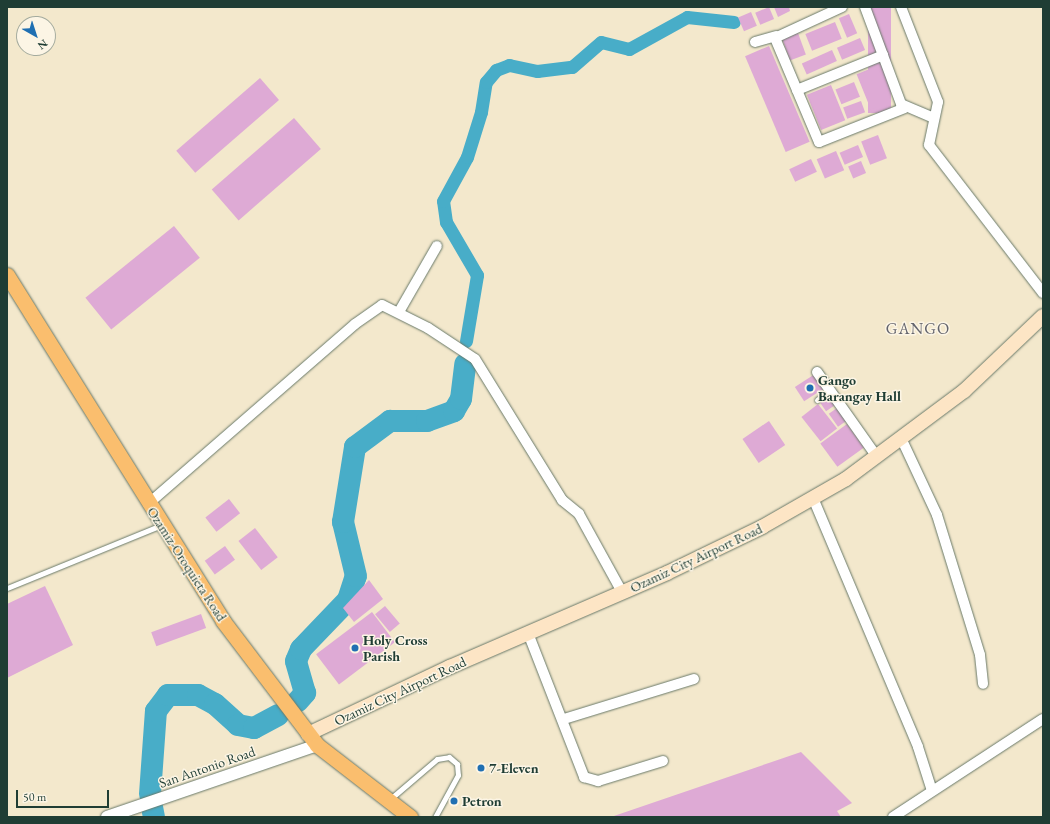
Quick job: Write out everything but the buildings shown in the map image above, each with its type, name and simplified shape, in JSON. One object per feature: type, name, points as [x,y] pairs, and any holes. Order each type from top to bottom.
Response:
[{"type":"main road","name":"Ozamiz-Oroquieta Road","points":[[7,275],[148,504],[223,622],[313,740],[410,817]]},
{"type":"main road","name":"Ozamiz City Airport Road","points":[[313,740],[528,633],[622,592],[762,527],[814,498],[902,440],[964,391],[1043,316]]},
{"type":"street","points":[[755,42],[776,36],[842,7]]},
{"type":"street","points":[[865,7],[905,108]]},
{"type":"street","points":[[901,7],[936,96],[929,146],[1043,293]]},
{"type":"street","points":[[776,36],[797,90],[821,143],[905,108],[934,118]]},
{"type":"street","points":[[797,90],[883,54]]},
{"type":"street","points":[[399,312],[437,246]]},
{"type":"street","points":[[148,504],[378,306],[399,312],[475,359],[562,500],[579,514],[622,592]]},
{"type":"street","points":[[817,372],[877,457]]},
{"type":"street","points":[[902,440],[937,515],[980,655],[983,684]]},
{"type":"street","points":[[814,498],[918,747],[932,791]]},
{"type":"street","points":[[528,633],[564,719],[576,762],[590,781],[663,761]]},
{"type":"street","points":[[564,719],[694,678]]},
{"type":"street","points":[[893,817],[1043,719]]},
{"type":"street","name":"San Antonio Road","points":[[107,817],[313,740]]},
{"type":"lane","points":[[817,400],[830,390]]},
{"type":"lane","points":[[7,588],[162,525]]},
{"type":"lane","points":[[389,800],[437,759],[449,756],[457,764],[458,775],[435,817]]},
{"type":"waterway","points":[[466,341],[477,275],[446,222],[443,201],[467,157],[481,112],[486,82],[496,70],[509,65],[537,71],[572,67],[601,42],[629,49],[687,17],[734,22]]},
{"type":"waterway","points":[[298,701],[305,693],[296,661],[301,649],[348,600],[356,576],[343,522],[355,447],[390,421],[427,421],[454,411],[461,399],[465,364]]},
{"type":"waterway","points":[[150,794],[156,711],[168,695],[198,695],[215,704],[238,725],[254,728],[278,715]]},
{"type":"waterway","points":[[152,807],[154,817]]},
{"type":"place","name":"Gango Barangay Hall","points":[[810,388]]},
{"type":"place","name":"Holy Cross Parish","points":[[355,648]]},
{"type":"place","name":"7-Eleven","points":[[481,768]]},
{"type":"place","name":"Petron","points":[[454,801]]},
{"type":"district","name":"GANGO","points":[[918,329]]}]
